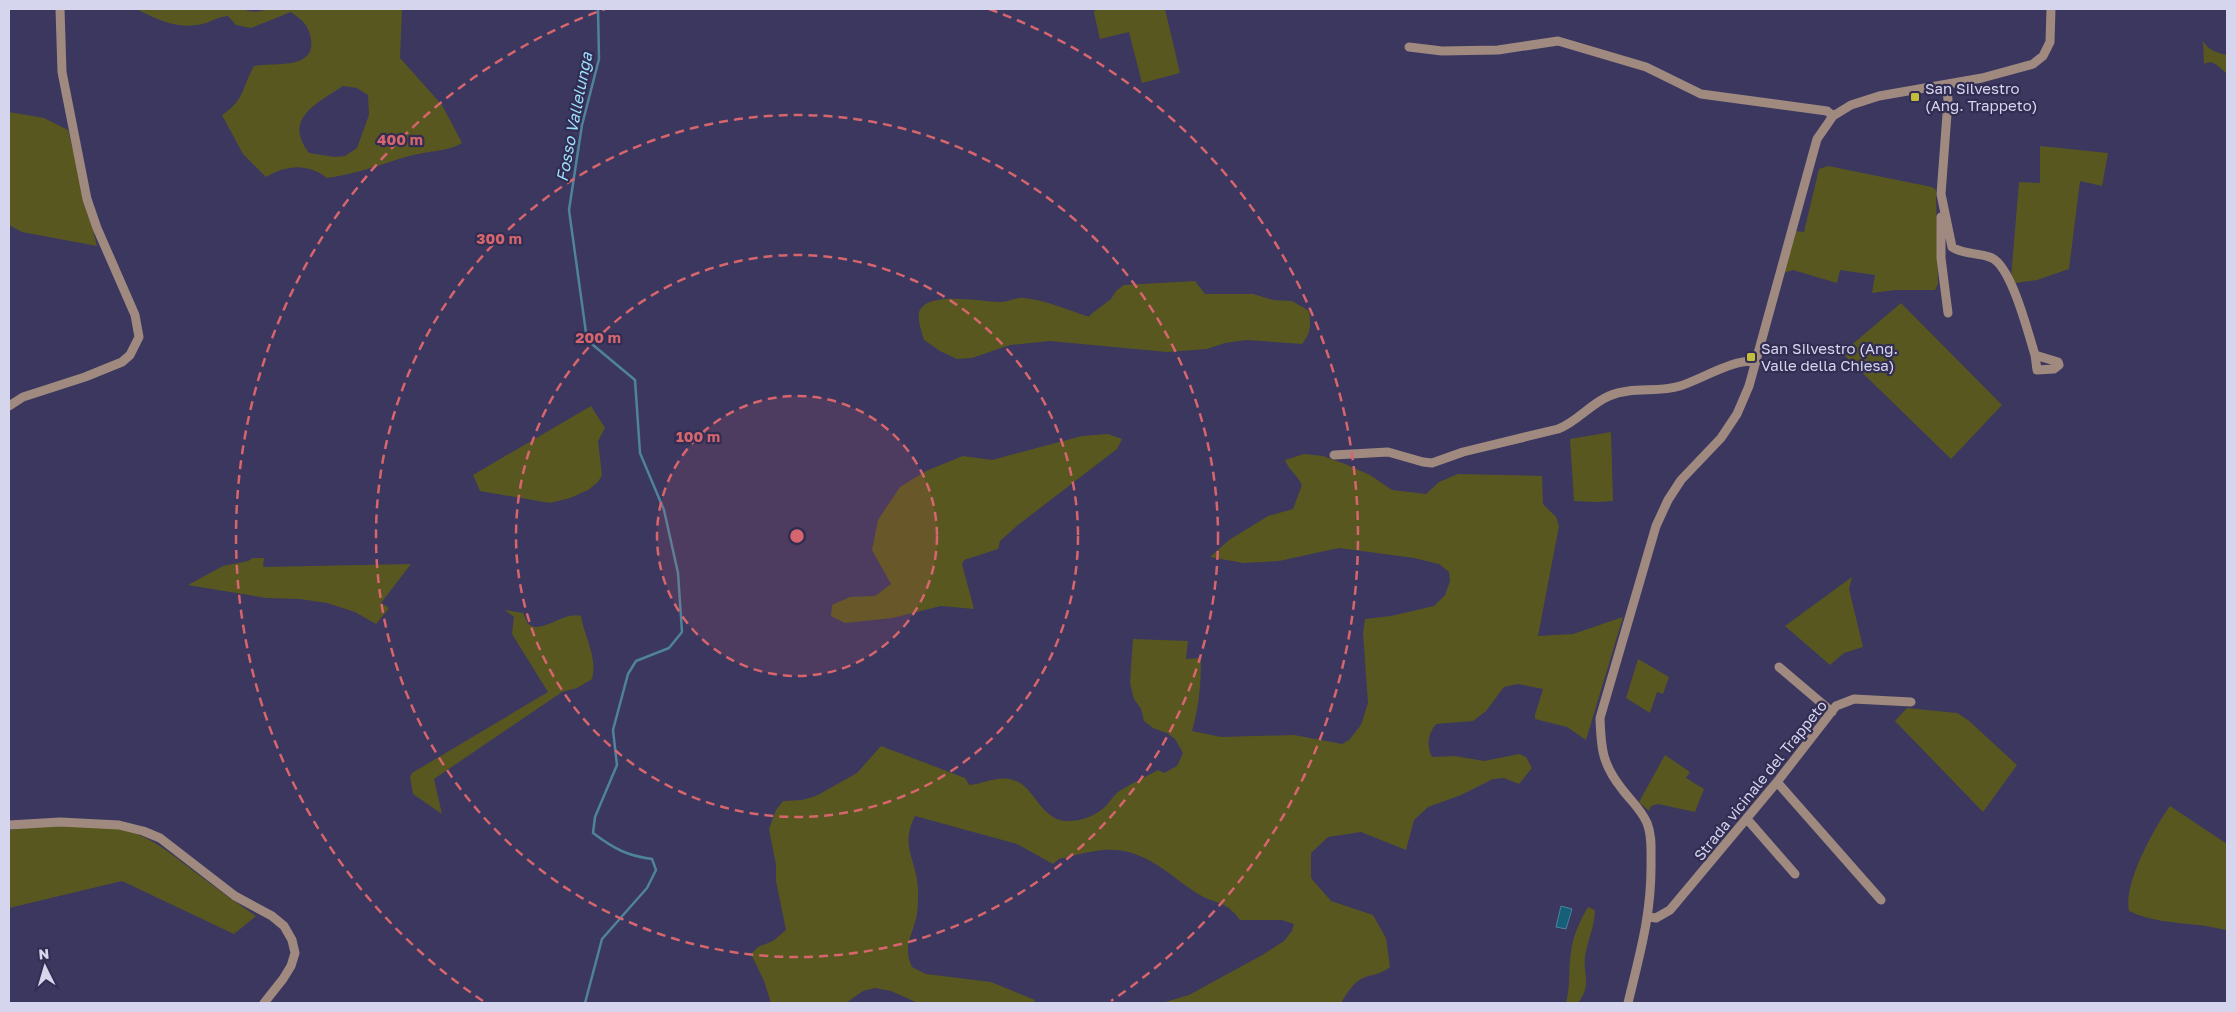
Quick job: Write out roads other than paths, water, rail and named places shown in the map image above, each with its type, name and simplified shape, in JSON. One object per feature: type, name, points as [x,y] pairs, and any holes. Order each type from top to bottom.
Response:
[{"type":"street","points":[[9,406],[23,397],[122,362],[130,355],[139,337],[135,315],[97,228],[87,199],[62,72],[60,9]]},
{"type":"street","points":[[1628,1003],[1642,954],[1649,917],[1651,874],[1649,831],[1641,810],[1622,790],[1605,764],[1600,718],[1656,526],[1668,500],[1681,480],[1721,438],[1737,414],[1749,386],[1814,147],[1822,130],[1833,116],[1851,105],[1879,96],[1982,78],[2033,64],[2043,56],[2050,42],[2051,9]]},
{"type":"street","points":[[1409,47],[1442,51],[1498,50],[1558,41],[1646,67],[1701,94],[1826,111],[1833,116]]},
{"type":"street","points":[[1947,84],[1948,101],[1941,194],[1941,258],[1948,313]]},
{"type":"street","points":[[1941,194],[1952,247],[1960,253],[1977,254],[1992,258],[2003,266],[2035,355]]},
{"type":"street","points":[[1334,455],[1388,452],[1432,463],[1463,452],[1566,426],[1616,392],[1679,386],[1725,367],[1751,360],[1756,362]]},
{"type":"street","points":[[1779,667],[1832,712]]},
{"type":"street","name":"Strada vicinale del Trappeto","points":[[1649,917],[1656,918],[1670,910],[1842,702],[1854,699],[1911,702]]},
{"type":"street","points":[[1777,782],[1881,900]]},
{"type":"street","points":[[1746,818],[1795,874]]},
{"type":"street","points":[[9,825],[60,822],[119,825],[143,831],[160,838],[235,896],[272,916],[284,926],[292,940],[294,953],[291,966],[264,1003]]},
{"type":"water","points":[[1561,906],[1572,909],[1566,929],[1556,927]]},
{"type":"waterway","name":"Fosso Vallelunga","points":[[585,1003],[602,939],[647,888],[656,870],[652,859],[635,856],[621,850],[593,833],[595,817],[617,765],[613,730],[628,674],[636,661],[669,648],[682,632],[678,573],[664,510],[640,453],[635,380],[587,340],[569,210],[582,125],[599,59],[598,9]]},
{"type":"place","name":"San Silvestro (Ang. Trappeto)","points":[[1915,97]]},
{"type":"place","name":"San Silvestro (Ang. Valle della Chiesa)","points":[[1751,357]]}]
